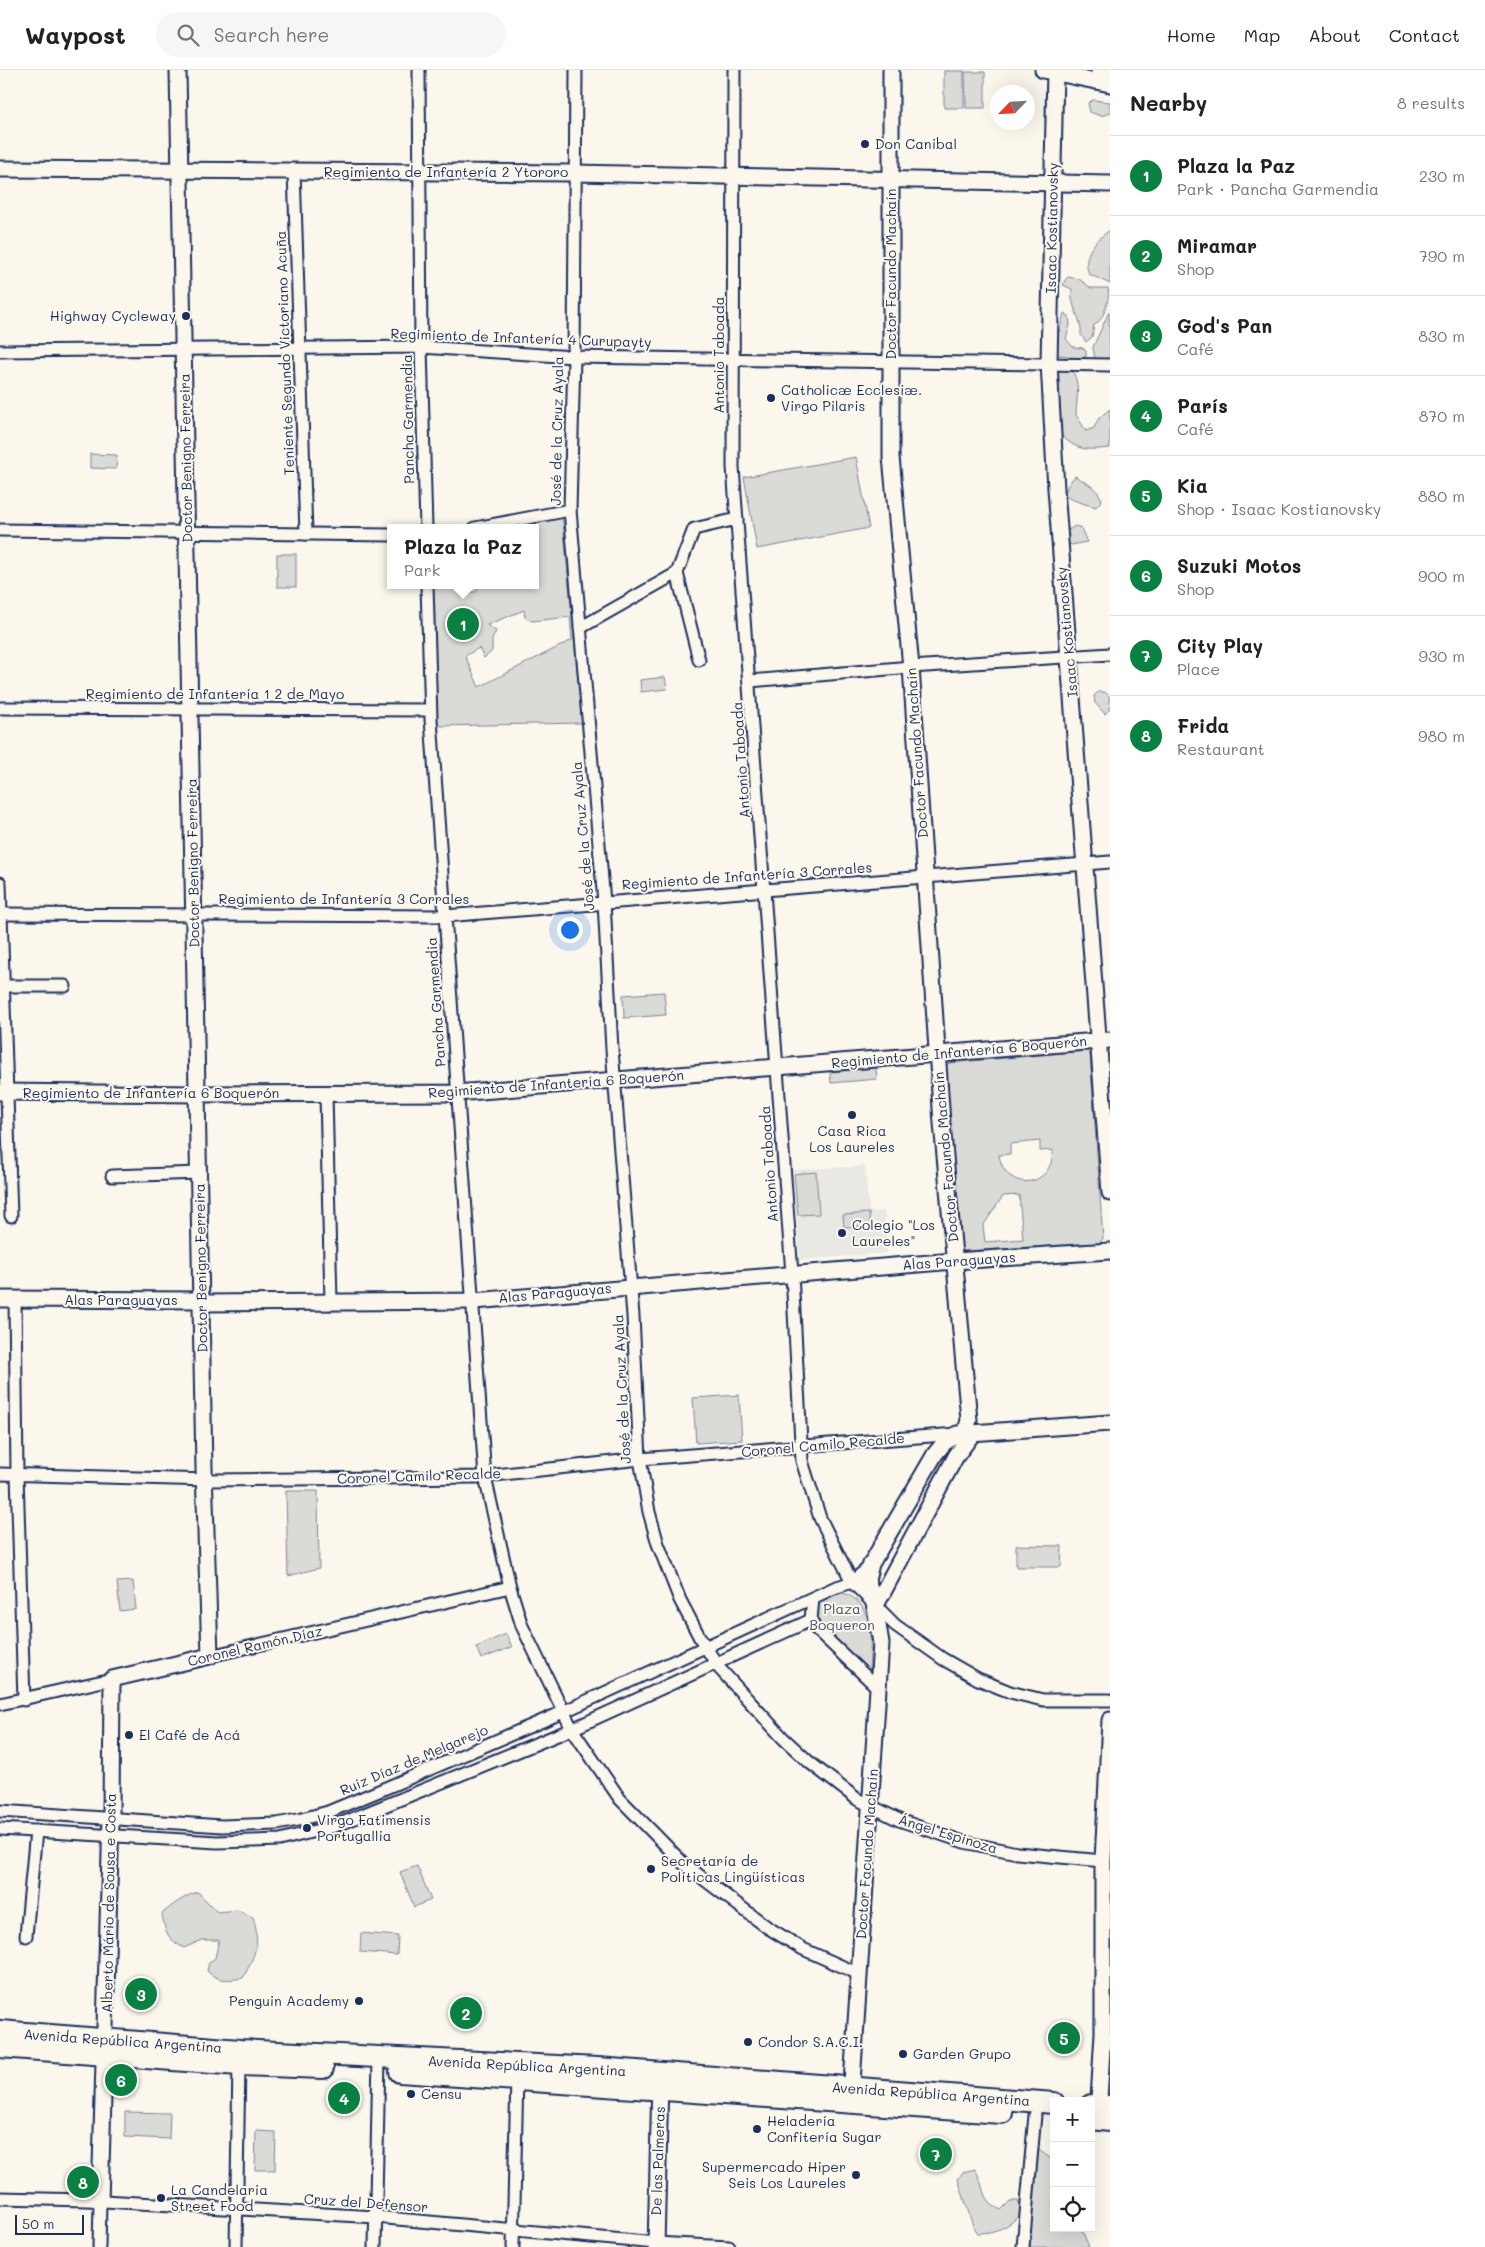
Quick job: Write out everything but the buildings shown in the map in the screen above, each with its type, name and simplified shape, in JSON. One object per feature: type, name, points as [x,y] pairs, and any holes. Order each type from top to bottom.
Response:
[{"type":"highway","name":"Avenida República Argentina","points":[[0,2035],[105,2047],[239,2057],[517,2072],[852,2095],[1050,2103]]},
{"type":"highway","name":"Avenida República Argentina","points":[[660,2082],[760,2096],[765,2094],[834,2098],[852,2095],[1045,2116]]},
{"type":"street","name":"Doctor Benigno Ferreira","points":[[178,70],[201,1300],[210,1656]]},
{"type":"street","name":"Pancha Garmendia","points":[[419,70],[419,172],[426,524]]},
{"type":"street","name":"José de la Cruz Ayala","points":[[576,70],[574,357],[570,510],[604,902],[640,1459],[649,1512],[664,1562],[680,1600],[705,1647]]},
{"type":"street","name":"Antonio Taboada","points":[[734,70],[733,467],[792,1274],[802,1461],[820,1518],[852,1582],[895,1626],[943,1659],[978,1679],[1010,1692],[1043,1700],[1110,1700]]},
{"type":"street","name":"Doctor Facundo Machaín","points":[[875,1607],[956,1456],[969,1420],[954,1261],[938,1054],[911,667],[891,456],[891,70]]},
{"type":"street","points":[[1099,70],[1110,72]]},
{"type":"street","points":[[1051,71],[1110,84]]},
{"type":"street","name":"Isaac Kostianovsky","points":[[1051,71],[1053,183],[1049,363],[1056,489],[1085,863],[1105,1040],[1110,1193]]},
{"type":"street","name":"Regimiento de Infantería 2 Ytororo","points":[[0,169],[574,173],[1110,184]]},
{"type":"street","name":"Teniente Segundo Victoriano Acuña","points":[[294,171],[306,534]]},
{"type":"street","name":"Regimiento de Infantería 4 Curupayty","points":[[0,351],[422,347],[574,357],[1110,364]]},
{"type":"street","points":[[496,524],[570,510]]},
{"type":"street","points":[[580,628],[676,573],[694,530],[737,519]]},
{"type":"street","points":[[0,530],[387,535]]},
{"type":"street","points":[[676,573],[699,660]]},
{"type":"street","name":"Pancha Garmendia","points":[[427,589],[430,710],[456,1093],[474,1300],[485,1476],[510,1587],[522,1626],[572,1729],[620,1799],[684,1864],[767,1927],[803,1949],[859,1974]]},
{"type":"street","points":[[750,681],[911,667],[1110,654]]},
{"type":"street","name":"Regimiento de Infantería 1 2 de Mayo","points":[[0,708],[430,710]]},
{"type":"street","name":"Regimiento de Infantería 3 Corrales","points":[[0,914],[445,916],[1110,862]]},
{"type":"street","points":[[0,883],[3,1092],[12,1216]]},
{"type":"street","points":[[2,986],[65,986]]},
{"type":"street","name":"Regimiento de Infantería 6 Boquerón","points":[[3,1092],[197,1094],[456,1093],[1105,1040]]},
{"type":"street","points":[[326,1094],[331,1302]]},
{"type":"street","points":[[112,1176],[199,1173]]},
{"type":"street","name":"Alas Paraguayas","points":[[8,1299],[201,1300],[205,1303],[474,1300],[954,1261],[1110,1251]]},
{"type":"street","points":[[8,1299],[17,1474],[24,1700]]},
{"type":"street","name":"Coronel Camilo Recalde","points":[[0,1474],[205,1480],[485,1476],[640,1459],[1110,1423]]},
{"type":"street","name":"Doctor Facundo Machaín","points":[[852,2095],[881,1643],[875,1607],[867,1580],[872,1564],[934,1454],[944,1443],[965,1434]]},
{"type":"street","name":"Ruiz Díaz de Melgarejo","points":[[0,1811],[222,1826],[277,1824],[328,1812],[374,1794],[852,1582],[872,1564]]},
{"type":"street","name":"Coronel Ramón Díaz","points":[[0,1704],[510,1587]]},
{"type":"street","points":[[813,1598],[811,1620],[814,1627],[878,1688]]},
{"type":"street","points":[[0,1829],[217,1842],[280,1840],[302,1835],[335,1826],[572,1729],[811,1620]]},
{"type":"street","name":"Ángel Espinoza","points":[[705,1647],[715,1663],[760,1715],[809,1762],[844,1790],[870,1806],[899,1820],[964,1842],[1017,1853],[1107,1861]]},
{"type":"street","name":"Alberto Mário de Sousa e Costa","points":[[100,2247],[111,1836],[112,1679]]},
{"type":"street","points":[[1100,2113],[1107,2033],[1107,1861],[1110,1720]]},
{"type":"street","points":[[374,1794],[380,1807]]},
{"type":"street","points":[[253,1841],[254,1825]]},
{"type":"street","points":[[26,1936],[36,1831]]},
{"type":"street","points":[[236,2247],[239,2057]]},
{"type":"street","points":[[375,2247],[379,2064]]},
{"type":"street","points":[[513,2247],[517,2072]]},
{"type":"street","name":"De las Palmeras","points":[[656,2245],[660,2082]]},
{"type":"street","points":[[1023,2247],[1045,2116]]},
{"type":"street","name":"Cruz del Defensor","points":[[0,2198],[376,2218],[513,2229],[656,2245],[729,2247]]},
{"type":"shaded area","name":"Colegio \"Los Laureles\"","points":[[865,1166],[869,1212],[884,1211],[887,1253],[800,1260],[793,1170]]},
{"type":"green space","points":[[944,71],[964,71],[964,108],[944,108]]},
{"type":"green space","points":[[965,72],[985,72],[985,108],[966,108]]},
{"type":"green space","points":[[1093,100],[1110,102],[1110,113],[1101,116],[1090,112],[1088,103]]},
{"type":"green space","points":[[1110,230],[1110,284],[1089,274],[1087,261],[1091,249]]},
{"type":"green space","points":[[1068,277],[1079,279],[1091,288],[1108,288],[1107,303],[1101,319],[1094,325],[1092,337],[1086,342],[1081,335],[1080,323],[1072,301],[1072,289],[1063,285]]},
{"type":"green space","points":[[1109,312],[1110,370],[1106,372],[1095,359],[1093,347]]},
{"type":"green space","points":[[1064,313],[1069,316],[1070,325],[1066,339],[1073,347],[1083,348],[1086,351],[1086,357],[1073,359],[1057,355],[1055,346]]},
{"type":"green space","points":[[1049,363],[1073,372],[1077,383],[1076,415],[1086,431],[1094,428],[1099,418],[1110,409],[1110,448],[1080,448],[1069,442],[1055,430]]},
{"type":"green space","points":[[90,454],[117,455],[116,469],[90,468]]},
{"type":"green space","points":[[856,457],[869,528],[757,549],[744,477]]},
{"type":"green space","points":[[1075,476],[1091,486],[1100,496],[1102,500],[1096,507],[1064,495],[1068,485]]},
{"type":"green space","points":[[560,518],[563,521],[582,723],[437,726],[433,589],[469,589],[471,592],[476,592],[478,589],[539,589],[539,524],[528,524]],"holes":[[[524,610],[525,617],[532,621],[570,617],[572,640],[479,687],[465,656],[479,648],[484,658],[492,651],[492,640],[496,631],[487,625]]]},
{"type":"green space","points":[[1075,526],[1081,528],[1087,542],[1071,545],[1065,539],[1065,532]]},
{"type":"green space","points":[[277,554],[296,554],[296,587],[277,587]]},
{"type":"green space","points":[[665,677],[667,689],[641,692],[640,680]]},
{"type":"green space","points":[[1098,692],[1105,692],[1109,696],[1110,709],[1105,714],[1095,703],[1094,696]]},
{"type":"green space","points":[[664,992],[666,1015],[624,1018],[623,995]]},
{"type":"green space","points":[[1087,1051],[1090,1054],[1103,1239],[1099,1243],[964,1251],[960,1247],[945,1067],[949,1063]],"holes":[[[1040,1141],[1040,1151],[1053,1150],[1051,1163],[1045,1173],[1037,1179],[1028,1181],[1010,1176],[1003,1167],[999,1155],[1010,1154],[1010,1144]],[[1019,1195],[1023,1239],[985,1242],[983,1226],[1003,1196]]]},
{"type":"green space","points":[[876,1068],[877,1079],[831,1083],[830,1072]]},
{"type":"green space","points":[[816,1172],[819,1214],[798,1215],[794,1174]]},
{"type":"green space","points":[[869,1213],[870,1226],[844,1227],[843,1215]]},
{"type":"green space","points":[[739,1395],[742,1440],[696,1443],[693,1398]]},
{"type":"green space","points":[[286,1491],[318,1491],[319,1568],[288,1576]]},
{"type":"green space","points":[[1016,1545],[1062,1546],[1061,1567],[1016,1567]]},
{"type":"green space","points":[[133,1581],[136,1609],[120,1611],[117,1582]]},
{"type":"green space","name":"Plaza Boqueron","points":[[837,1592],[850,1596],[859,1602],[865,1611],[870,1634],[869,1669],[866,1670],[817,1623],[814,1611],[818,1601]]},
{"type":"green space","points":[[506,1634],[512,1647],[481,1659],[476,1647]]},
{"type":"green space","points":[[417,1866],[431,1900],[414,1907],[400,1872]]},
{"type":"green space","points":[[198,1892],[217,1912],[237,1910],[253,1917],[257,1942],[256,1949],[243,1978],[220,1979],[207,1971],[209,1963],[215,1958],[219,1940],[202,1940],[184,1948],[170,1938],[164,1926],[162,1914],[179,1901]]},
{"type":"green space","points":[[361,1933],[398,1936],[397,1955],[360,1952]]},
{"type":"green space","points":[[125,2112],[170,2113],[169,2139],[125,2137]]},
{"type":"green space","points":[[256,2131],[276,2132],[275,2170],[255,2170]]},
{"type":"green space","points":[[1039,2150],[1050,2158],[1050,2232],[1083,2232],[1089,2247],[1025,2247],[1030,2235],[1027,2222],[1024,2161]]},
{"type":"green space","points":[[975,2169],[986,2198],[994,2206],[1001,2210],[1010,2201],[1018,2201],[1022,2212],[1003,2228],[991,2232],[978,2233],[973,2226],[958,2179],[963,2172]]},
{"type":"place","name":"Don Canibal","points":[[865,144]]},
{"type":"place","name":"Highway Cycleway","points":[[186,316]]},
{"type":"place","name":"Catholicæ Ecclesiæ. Virgo Pilaris","points":[[771,398]]},
{"type":"place","name":"Plaza la Paz","points":[[463,624]]},
{"type":"place","name":"Casa Rica Los Laureles","points":[[852,1115]]},
{"type":"place","name":"Colegio \"Los Laureles\"","points":[[842,1233]]},
{"type":"place","name":"El Café de Acá","points":[[129,1735]]},
{"type":"place","name":"Virgo Fatimensis Portugallia","points":[[307,1828]]},
{"type":"place","name":"Secretaría de Políticas Lingüísticas","points":[[651,1869]]},
{"type":"place","name":"God's Pan","points":[[141,1994]]},
{"type":"place","name":"Penguin Academy","points":[[359,2001]]},
{"type":"place","name":"Miramar","points":[[466,2013]]},
{"type":"place","name":"Kia","points":[[1064,2038]]},
{"type":"place","name":"Condor S.A.C.I.","points":[[748,2042]]},
{"type":"place","name":"Garden Grupo","points":[[903,2054]]},
{"type":"place","name":"Suzuki Motos","points":[[121,2080]]},
{"type":"place","name":"Censu","points":[[411,2094]]},
{"type":"place","name":"París","points":[[344,2098]]},
{"type":"place","name":"Heladería Confitería Sugar","points":[[757,2129]]},
{"type":"place","name":"City Play","points":[[936,2154]]},
{"type":"place","name":"Supermercado Hiper Seis Los Laureles","points":[[856,2175]]},
{"type":"place","name":"Frida","points":[[83,2182]]},
{"type":"place","name":"La Candelaria Street Food","points":[[161,2198]]}]
